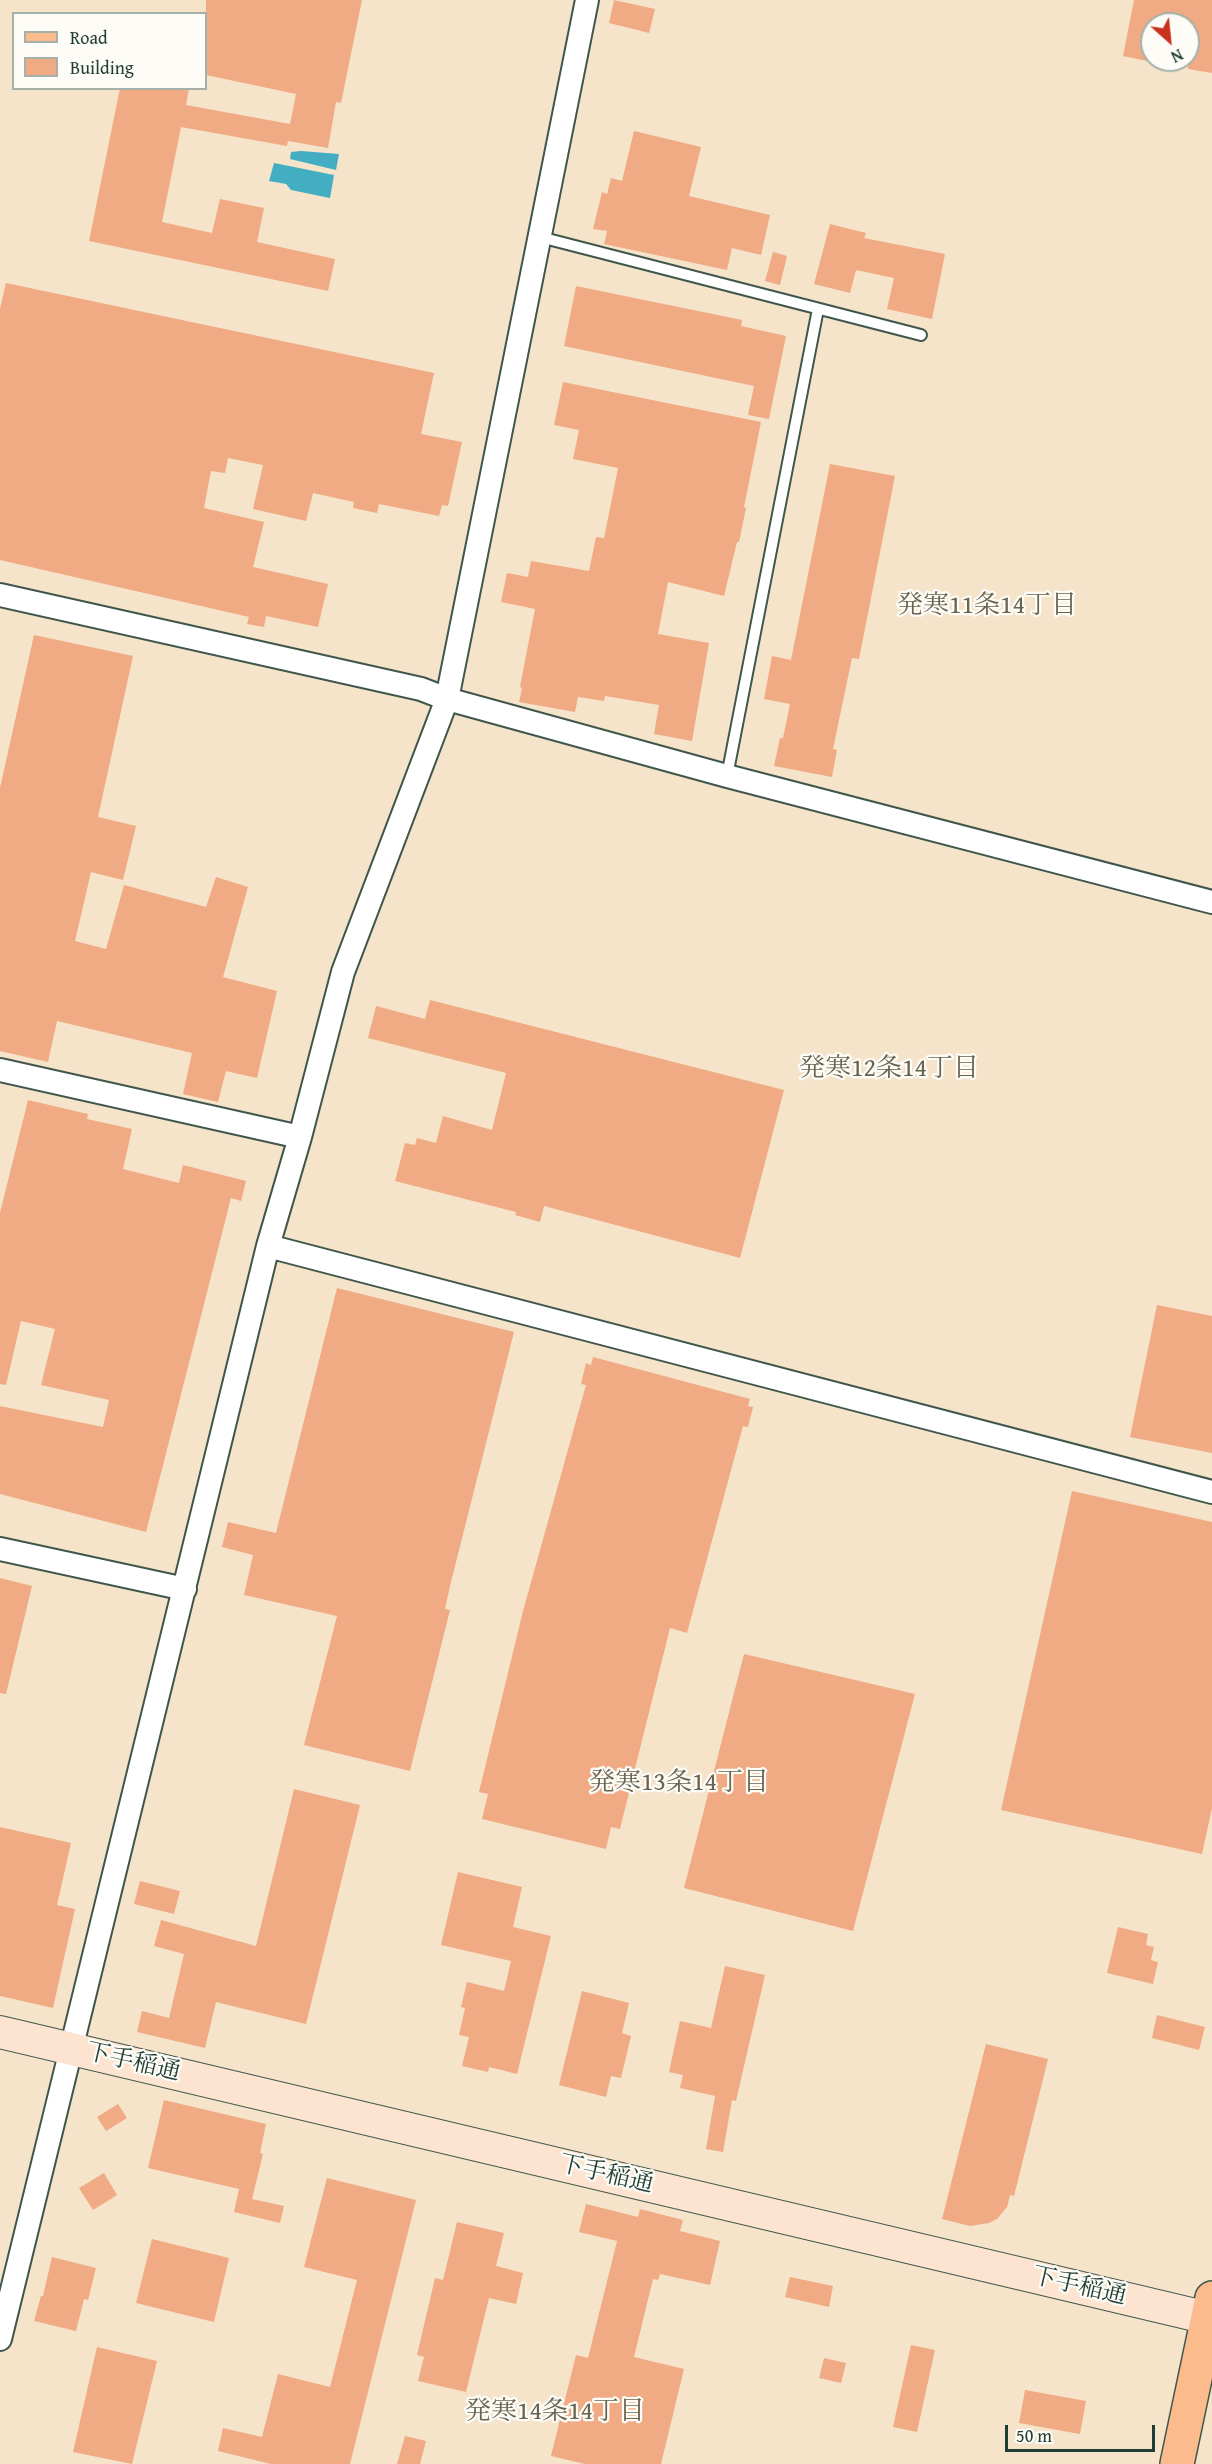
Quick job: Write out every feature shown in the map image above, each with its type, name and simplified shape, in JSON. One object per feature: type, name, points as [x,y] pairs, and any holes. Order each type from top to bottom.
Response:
[{"type":"main road","name":"下手稲通","points":[[0,2032],[1211,2311]]},
{"type":"main road","points":[[1177,2464],[1211,2311]]},
{"type":"street","points":[[0,2339],[268,1246],[300,1137],[345,967],[447,699],[587,0]]},
{"type":"street","points":[[0,595],[421,689],[447,699],[727,776],[1212,902]]},
{"type":"street","points":[[0,1070],[300,1137]]},
{"type":"street","points":[[268,1246],[1212,1492]]},
{"type":"street","points":[[0,1549],[185,1589]]},
{"type":"lane","points":[[540,237],[921,335]]},
{"type":"lane","points":[[727,776],[818,309]]},
{"type":"water","points":[[291,152],[339,154],[336,170],[290,159]]},
{"type":"water","points":[[274,163],[334,175],[330,198],[291,190],[286,184],[269,181]]},
{"type":"building","points":[[206,0],[362,0],[341,103],[336,102],[328,148],[288,141],[287,146],[181,127],[162,222],[212,233],[220,199],[264,208],[257,242],[335,259],[328,291],[89,241],[120,90],[189,90],[186,105],[290,124],[296,94],[207,75]]},
{"type":"building","points":[[614,0],[655,9],[649,33],[609,23]]},
{"type":"building","points":[[1134,0],[1212,0],[1212,73],[1200,71],[1200,12],[1140,12],[1140,60],[1123,56]]},
{"type":"building","points":[[634,131],[701,147],[689,196],[770,215],[761,255],[732,248],[727,270],[604,244],[607,231],[593,229],[602,192],[607,194],[611,178],[622,181]]},
{"type":"building","points":[[830,224],[866,233],[864,238],[945,254],[932,319],[887,309],[894,278],[856,270],[850,293],[814,284]]},
{"type":"building","points":[[773,252],[787,256],[780,285],[765,281]]},
{"type":"building","points":[[6,283],[434,373],[421,434],[462,442],[448,506],[442,505],[439,516],[379,504],[377,513],[353,508],[354,502],[313,493],[306,521],[253,509],[263,465],[228,458],[225,473],[211,471],[204,508],[264,522],[253,567],[328,584],[318,627],[266,616],[264,627],[247,624],[249,617],[0,560],[0,309]]},
{"type":"building","points":[[576,286],[742,320],[741,326],[786,336],[769,419],[748,415],[754,386],[564,346]]},
{"type":"building","points":[[563,382],[761,422],[739,542],[737,542],[724,596],[668,582],[658,634],[709,643],[692,741],[654,734],[659,705],[605,696],[604,701],[578,697],[575,712],[519,702],[535,609],[501,602],[507,573],[528,577],[531,561],[589,571],[596,537],[604,538],[618,468],[573,459],[579,430],[554,425]]},
{"type":"building","points":[[830,464],[895,476],[859,659],[852,658],[833,749],[837,750],[832,777],[774,766],[790,704],[764,699],[772,656],[791,660]]},
{"type":"building","points":[[34,635],[133,656],[98,817],[136,826],[123,880],[91,872],[75,941],[106,949],[124,885],[206,907],[216,877],[248,887],[223,977],[277,991],[257,1078],[226,1071],[218,1102],[183,1094],[192,1053],[57,1021],[48,1062],[0,1051],[0,788]]},
{"type":"building","points":[[430,1000],[784,1090],[740,1258],[544,1206],[540,1222],[515,1215],[516,1212],[395,1181],[405,1143],[415,1145],[417,1138],[436,1143],[443,1116],[492,1130],[506,1073],[368,1038],[376,1006],[425,1019]]},
{"type":"building","points":[[28,1100],[88,1114],[87,1119],[132,1129],[123,1169],[179,1183],[183,1165],[246,1181],[241,1201],[231,1198],[146,1532],[0,1494],[0,1406],[103,1427],[109,1400],[41,1385],[55,1329],[21,1321],[6,1385],[0,1384],[0,1213]]},
{"type":"building","points":[[337,1288],[514,1332],[450,1586],[445,1609],[450,1610],[410,1771],[304,1745],[337,1616],[244,1595],[253,1555],[222,1547],[228,1522],[276,1533]]},
{"type":"building","points":[[1157,1305],[1212,1316],[1212,1453],[1130,1437]]},
{"type":"building","points":[[593,1357],[750,1399],[748,1406],[753,1407],[748,1427],[743,1426],[687,1633],[670,1628],[620,1829],[611,1827],[606,1849],[482,1819],[488,1794],[479,1792],[523,1611],[586,1385],[581,1384],[586,1363],[591,1365]]},
{"type":"building","points":[[1072,1491],[1212,1522],[1212,1808],[1202,1854],[1001,1810]]},
{"type":"building","points":[[0,1578],[32,1586],[6,1694],[0,1693]]},
{"type":"building","points":[[744,1654],[915,1694],[853,1931],[684,1888]]},
{"type":"building","points":[[294,1789],[360,1805],[306,2024],[216,2002],[205,2048],[137,2032],[142,2011],[169,2018],[184,1954],[154,1946],[161,1920],[256,1946]]},
{"type":"building","points":[[0,1827],[71,1843],[57,1905],[75,1909],[53,2008],[0,1996]]},
{"type":"building","points":[[458,1872],[522,1887],[513,1927],[551,1936],[517,2074],[489,2067],[488,2072],[462,2066],[469,2037],[459,2035],[465,2008],[461,2007],[467,1982],[504,1991],[511,1961],[441,1945]]},
{"type":"building","points":[[140,1881],[180,1891],[174,1914],[134,1904]]},
{"type":"building","points":[[1118,1927],[1148,1934],[1146,1945],[1154,1947],[1151,1960],[1158,1962],[1153,1984],[1107,1973]]},
{"type":"building","points":[[725,1966],[765,1975],[736,2101],[732,2100],[723,2152],[706,2149],[715,2096],[680,2088],[683,2075],[669,2072],[680,2021],[711,2028]]},
{"type":"building","points":[[582,1991],[629,2003],[622,2033],[631,2036],[621,2078],[611,2076],[606,2097],[559,2085]]},
{"type":"building","points":[[1157,2015],[1205,2027],[1199,2050],[1152,2038]]},
{"type":"building","points":[[986,2044],[1048,2059],[1014,2196],[1010,2195],[1007,2207],[997,2219],[989,2223],[970,2226],[942,2219]]},
{"type":"building","points":[[164,2100],[266,2124],[260,2153],[263,2154],[252,2199],[284,2206],[280,2223],[234,2212],[239,2189],[148,2168]]},
{"type":"building","points":[[118,2104],[127,2118],[106,2131],[97,2117]]},
{"type":"building","points":[[104,2173],[117,2195],[93,2210],[79,2188]]},
{"type":"building","points":[[327,2178],[416,2200],[350,2464],[271,2464],[218,2451],[223,2428],[262,2437],[278,2374],[330,2387],[357,2280],[304,2267]]},
{"type":"building","points":[[586,2204],[638,2217],[640,2209],[683,2220],[680,2231],[720,2241],[710,2285],[660,2274],[658,2280],[653,2279],[634,2357],[684,2369],[661,2464],[585,2464],[551,2456],[576,2355],[588,2358],[617,2241],[579,2232]]},
{"type":"building","points":[[457,2222],[504,2233],[496,2266],[523,2273],[516,2304],[489,2298],[466,2392],[418,2381],[424,2357],[417,2355],[435,2278],[443,2280]]},
{"type":"building","points":[[152,2239],[229,2258],[214,2322],[136,2303]]},
{"type":"building","points":[[52,2257],[96,2268],[88,2300],[84,2299],[76,2331],[34,2321],[41,2296],[43,2296]]},
{"type":"building","points":[[790,2277],[833,2286],[829,2307],[785,2297]]},
{"type":"building","points":[[911,2345],[935,2350],[917,2432],[893,2427]]},
{"type":"building","points":[[97,2347],[157,2361],[132,2464],[73,2452]]},
{"type":"building","points":[[824,2358],[846,2363],[841,2383],[819,2378]]},
{"type":"building","points":[[1025,2390],[1086,2401],[1080,2434],[1019,2423]]},
{"type":"building","points":[[405,2436],[426,2441],[420,2464],[397,2464]]},
{"type":"district","name":"発寒11条14丁目","points":[[987,606]]},
{"type":"district","name":"発寒12条14丁目","points":[[889,1069]]},
{"type":"district","name":"発寒13条14丁目","points":[[679,1783]]},
{"type":"district","name":"発寒14条14丁目","points":[[555,2412]]}]
